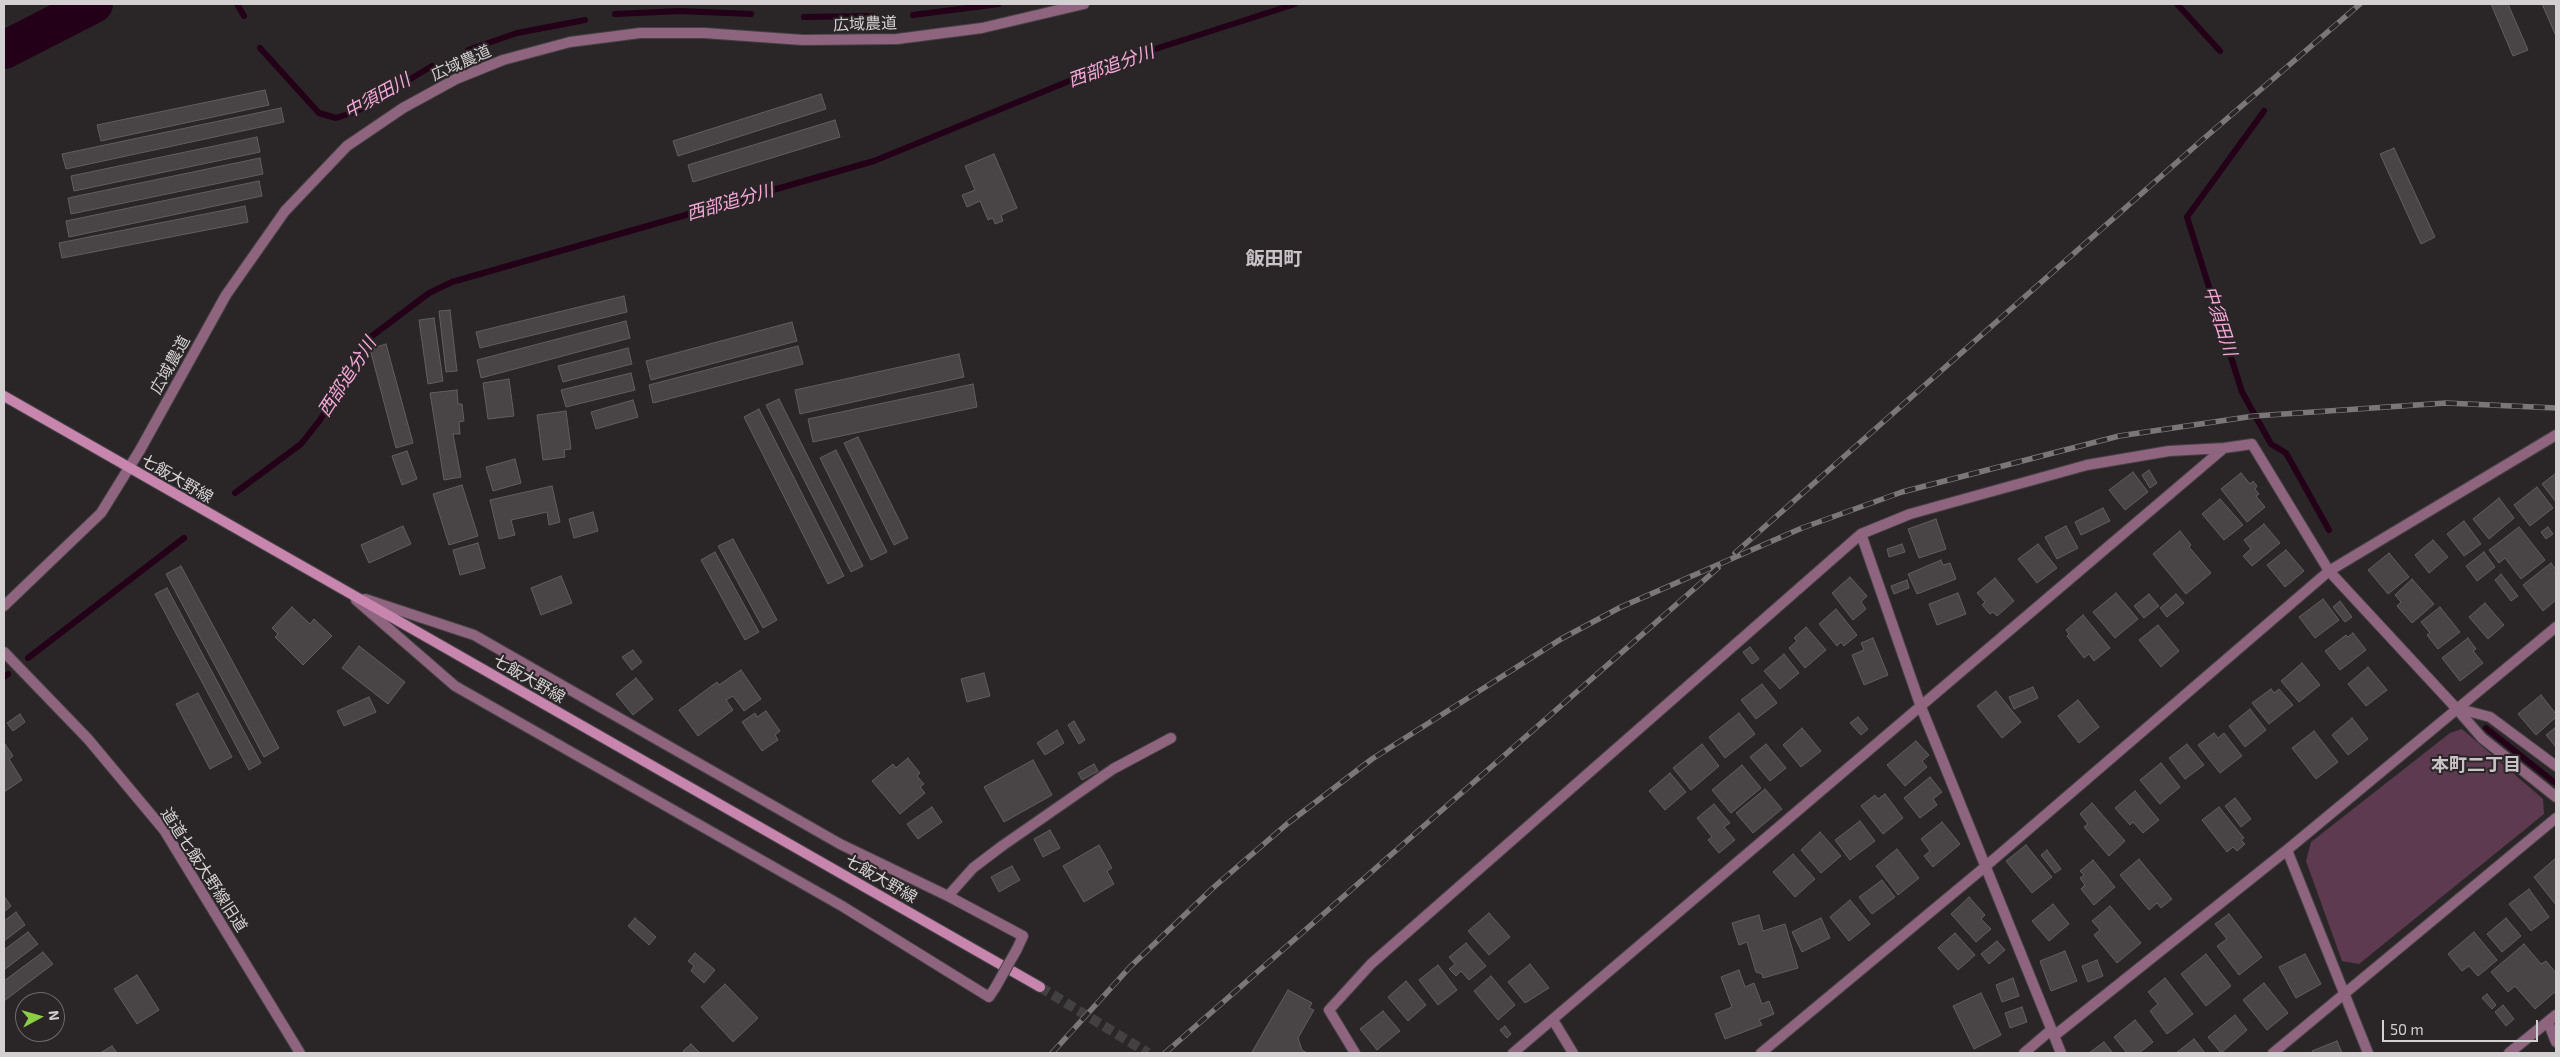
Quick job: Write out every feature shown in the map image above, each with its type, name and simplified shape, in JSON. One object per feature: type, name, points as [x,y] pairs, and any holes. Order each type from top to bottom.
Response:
[{"type":"main road","name":"七飯大野線","points":[[4,396],[1040,987]]},
{"type":"street","name":"広域農道","points":[[4,606],[101,513],[129,469],[226,294],[285,211],[348,146],[403,108],[456,78],[503,60],[570,42],[640,33],[704,33],[802,40],[897,39],[982,28],[1084,4]]},
{"type":"street","points":[[1761,1053],[1986,866],[2329,571],[2556,434]]},
{"type":"street","points":[[1356,1053],[1329,1010],[1371,964],[1861,534],[1910,514],[2087,465],[2169,451],[2224,448],[2252,444],[2329,571],[2482,738],[2556,797]]},
{"type":"street","points":[[1513,1053],[2224,448]]},
{"type":"street","points":[[1861,534],[1921,707],[2061,1053]]},
{"type":"street","points":[[349,594],[474,635],[840,844],[948,896],[1022,936],[1017,949],[995,988],[989,997],[842,906],[455,686],[349,594]]},
{"type":"street","points":[[2024,1053],[2053,1033],[2287,850],[2556,627]]},
{"type":"street","name":"道道七飯大野線旧道","points":[[4,652],[88,739],[164,830],[300,1053]]},
{"type":"street","points":[[2456,708],[2490,717],[2556,766]]},
{"type":"street","points":[[948,896],[973,868],[1002,846],[1112,769],[1171,738]]},
{"type":"street","points":[[2273,1053],[2556,818]]},
{"type":"street","points":[[2287,850],[2368,1053]]},
{"type":"street","points":[[2509,1053],[2552,1018],[2556,1042]]},
{"type":"street","points":[[1553,1020],[1573,1053]]},
{"type":"shaded area","points":[[2462,729],[2543,799],[2544,814],[2359,964],[2342,961],[2306,861],[2311,842],[2450,733]]},
{"type":"building","points":[[2491,4],[2508,4],[2528,50],[2513,56]]},
{"type":"building","points":[[2542,4],[2556,4],[2556,36]]},
{"type":"building","points":[[265,90],[269,105],[101,141],[97,125]]},
{"type":"building","points":[[821,94],[826,109],[678,156],[673,141]]},
{"type":"building","points":[[281,108],[284,122],[66,169],[62,154]]},
{"type":"building","points":[[835,120],[840,137],[693,182],[688,165]]},
{"type":"building","points":[[257,137],[260,152],[74,191],[71,176]]},
{"type":"building","points":[[2394,148],[2435,237],[2421,244],[2380,154]]},
{"type":"building","points":[[994,154],[1017,208],[1001,215],[1003,221],[995,224],[993,218],[988,220],[980,201],[967,207],[962,195],[975,190],[965,166]]},
{"type":"building","points":[[260,158],[263,174],[71,214],[68,198]]},
{"type":"building","points":[[259,181],[262,196],[69,237],[66,221]]},
{"type":"building","points":[[245,206],[248,222],[62,258],[59,243]]},
{"type":"building","points":[[624,296],[627,312],[480,348],[476,332]]},
{"type":"building","points":[[450,310],[457,371],[446,372],[439,311]]},
{"type":"building","points":[[434,318],[443,381],[428,384],[419,320]]},
{"type":"building","points":[[626,321],[630,338],[481,378],[477,360]]},
{"type":"building","points":[[792,322],[797,341],[651,380],[646,361]]},
{"type":"building","points":[[386,344],[413,443],[396,448],[370,349]]},
{"type":"building","points":[[798,346],[803,364],[653,403],[649,385]]},
{"type":"building","points":[[628,348],[632,364],[563,382],[558,366]]},
{"type":"building","points":[[959,354],[964,377],[800,414],[795,390]]},
{"type":"building","points":[[631,373],[635,390],[566,407],[561,390]]},
{"type":"building","points":[[509,379],[514,416],[488,419],[483,383]]},
{"type":"building","points":[[973,384],[977,407],[813,442],[808,419]]},
{"type":"building","points":[[457,390],[458,404],[462,404],[464,421],[459,422],[460,434],[453,434],[461,477],[444,480],[430,393]]},
{"type":"building","points":[[779,399],[863,566],[851,572],[766,405]]},
{"type":"building","points":[[633,400],[638,417],[596,429],[591,412]]},
{"type":"building","points":[[759,409],[844,576],[828,584],[744,417]]},
{"type":"building","points":[[566,411],[571,449],[564,450],[565,457],[543,460],[537,415]]},
{"type":"building","points":[[858,437],[908,538],[894,545],[844,443]]},
{"type":"building","points":[[836,450],[887,552],[871,560],[820,458]]},
{"type":"building","points":[[407,451],[417,479],[402,485],[392,456]]},
{"type":"building","points":[[515,459],[521,483],[493,491],[486,467]]},
{"type":"building","points":[[2149,470],[2157,483],[2150,488],[2142,475]]},
{"type":"building","points":[[2133,472],[2148,492],[2125,510],[2109,490]]},
{"type":"building","points":[[2241,473],[2250,484],[2253,481],[2257,486],[2255,489],[2259,494],[2256,496],[2265,507],[2247,522],[2221,489]]},
{"type":"building","points":[[2556,473],[2556,502],[2542,484]]},
{"type":"building","points":[[462,485],[478,536],[449,545],[433,494]]},
{"type":"building","points":[[552,486],[560,522],[549,525],[547,512],[511,520],[515,535],[499,539],[490,500]]},
{"type":"building","points":[[2537,487],[2553,508],[2530,526],[2514,505]]},
{"type":"building","points":[[2499,498],[2514,518],[2489,539],[2473,519]]},
{"type":"building","points":[[2220,499],[2243,525],[2224,540],[2202,514]]},
{"type":"building","points":[[2103,508],[2110,521],[2081,535],[2075,522]]},
{"type":"building","points":[[593,512],[598,531],[574,538],[569,519]]},
{"type":"building","points":[[1936,519],[1946,549],[1919,558],[1908,529]]},
{"type":"building","points":[[2464,521],[2481,544],[2464,556],[2447,534]]},
{"type":"building","points":[[2264,524],[2280,543],[2252,566],[2243,556],[2251,549],[2244,540]]},
{"type":"building","points":[[403,526],[411,544],[369,563],[361,545]]},
{"type":"building","points":[[2066,526],[2078,548],[2057,559],[2045,537]]},
{"type":"building","points":[[2519,527],[2545,560],[2521,579],[2505,558],[2499,563],[2489,550]]},
{"type":"building","points":[[2548,527],[2553,534],[2546,539],[2541,532]]},
{"type":"building","points":[[2180,531],[2191,545],[2189,547],[2211,573],[2186,594],[2153,554]]},
{"type":"building","points":[[733,539],[777,620],[763,628],[718,546]]},
{"type":"building","points":[[2433,540],[2448,557],[2429,573],[2415,555]]},
{"type":"building","points":[[478,543],[485,568],[460,575],[453,550]]},
{"type":"building","points":[[1902,544],[1905,552],[1889,557],[1887,549]]},
{"type":"building","points":[[2038,544],[2057,568],[2037,583],[2018,559]]},
{"type":"building","points":[[2286,550],[2304,571],[2285,587],[2267,565]]},
{"type":"building","points":[[715,552],[759,632],[745,640],[701,560]]},
{"type":"building","points":[[2484,552],[2495,567],[2477,581],[2466,566]]},
{"type":"building","points":[[2389,553],[2409,577],[2388,594],[2368,570]]},
{"type":"building","points":[[1941,560],[1943,565],[1950,563],[1956,579],[1917,594],[1908,574]]},
{"type":"building","points":[[2551,563],[2556,570],[2556,600],[2543,611],[2523,585]]},
{"type":"building","points":[[181,566],[279,748],[264,757],[166,574]]},
{"type":"building","points":[[2501,574],[2518,596],[2511,601],[2495,580]]},
{"type":"building","points":[[561,576],[572,603],[541,615],[531,588]]},
{"type":"building","points":[[1850,577],[1867,596],[1861,602],[1866,609],[1853,620],[1832,593]]},
{"type":"building","points":[[1995,578],[2014,601],[1997,616],[1993,612],[1990,614],[1982,605],[1985,602],[1977,593]]},
{"type":"building","points":[[2412,579],[2434,604],[2412,623],[2397,606],[2401,602],[2395,595]]},
{"type":"building","points":[[1907,580],[1909,588],[1894,594],[1891,586]]},
{"type":"building","points":[[167,588],[261,763],[249,770],[155,594]]},
{"type":"building","points":[[1958,593],[1966,614],[1937,625],[1929,604]]},
{"type":"building","points":[[2116,593],[2138,619],[2115,638],[2093,612]]},
{"type":"building","points":[[2149,594],[2159,606],[2144,618],[2134,606]]},
{"type":"building","points":[[2176,594],[2184,603],[2167,617],[2160,608]]},
{"type":"building","points":[[2323,599],[2339,620],[2315,638],[2299,617]]},
{"type":"building","points":[[2340,601],[2352,617],[2345,622],[2333,607]]},
{"type":"building","points":[[2485,603],[2504,625],[2488,639],[2469,617]]},
{"type":"building","points":[[292,607],[310,624],[314,619],[332,636],[303,665],[275,637],[278,634],[272,628]]},
{"type":"building","points":[[2440,607],[2460,632],[2438,649],[2427,635],[2430,633],[2421,622]]},
{"type":"building","points":[[1836,609],[1857,635],[1844,646],[1841,642],[1837,646],[1819,624]]},
{"type":"building","points":[[2083,615],[2110,648],[2094,661],[2089,654],[2084,658],[2067,636],[2069,634],[2066,630]]},
{"type":"building","points":[[2158,625],[2179,651],[2161,667],[2139,640]]},
{"type":"building","points":[[1806,627],[1826,650],[1805,668],[1789,648],[1797,641],[1794,638]]},
{"type":"building","points":[[2353,633],[2366,650],[2340,670],[2325,651],[2346,635],[2348,637]]},
{"type":"building","points":[[1873,638],[1888,675],[1864,685],[1852,655],[1864,650],[1861,643]]},
{"type":"building","points":[[2468,638],[2476,649],[2473,651],[2483,663],[2460,681],[2442,658]]},
{"type":"building","points":[[359,646],[405,682],[388,704],[342,668]]},
{"type":"building","points":[[1750,647],[1759,659],[1752,664],[1743,652]]},
{"type":"building","points":[[633,650],[642,662],[632,670],[622,657]]},
{"type":"building","points":[[1784,654],[1799,673],[1780,689],[1764,671]]},
{"type":"building","points":[[2302,663],[2320,685],[2299,702],[2281,681]]},
{"type":"building","points":[[2368,667],[2387,690],[2366,706],[2348,684]]},
{"type":"building","points":[[741,670],[761,699],[744,711],[733,696],[726,700],[733,710],[698,736],[679,710],[717,682],[719,685]]},
{"type":"building","points":[[984,673],[990,696],[967,702],[961,679]]},
{"type":"building","points":[[636,678],[653,699],[633,715],[616,694]]},
{"type":"building","points":[[1762,684],[1777,703],[1756,719],[1741,700]]},
{"type":"building","points":[[2033,687],[2038,698],[2014,709],[2009,697]]},
{"type":"building","points":[[2271,689],[2274,693],[2279,689],[2293,705],[2269,724],[2252,703]]},
{"type":"building","points":[[1996,691],[2021,722],[2002,738],[1977,706]]},
{"type":"building","points":[[198,693],[232,757],[210,769],[176,704]]},
{"type":"building","points":[[2541,695],[2556,714],[2556,717],[2536,735],[2518,714]]},
{"type":"building","points":[[369,697],[376,712],[344,726],[337,711]]},
{"type":"building","points":[[2078,700],[2099,727],[2079,743],[2058,716]]},
{"type":"building","points":[[2250,709],[2266,730],[2245,747],[2229,726]]},
{"type":"building","points":[[766,711],[780,731],[775,735],[778,740],[762,751],[742,722],[755,713],[757,717]]},
{"type":"building","points":[[1739,713],[1755,734],[1725,758],[1709,737]]},
{"type":"building","points":[[20,714],[25,722],[13,731],[7,723]]},
{"type":"building","points":[[1858,717],[1868,729],[1861,735],[1850,723]]},
{"type":"building","points":[[2352,718],[2368,739],[2348,755],[2332,735]]},
{"type":"building","points":[[1074,721],[1085,740],[1079,744],[1068,725]]},
{"type":"building","points":[[2556,727],[2556,747],[2546,735]]},
{"type":"building","points":[[1802,728],[1821,751],[1801,767],[1783,745]]},
{"type":"building","points":[[1057,730],[1064,743],[1045,755],[1037,743]]},
{"type":"building","points":[[2314,731],[2338,762],[2316,779],[2292,748]]},
{"type":"building","points":[[2214,733],[2218,738],[2224,733],[2242,756],[2220,773],[2198,745]]},
{"type":"building","points":[[1916,741],[1929,755],[1922,761],[1927,767],[1905,786],[1887,765]]},
{"type":"building","points":[[5,744],[13,756],[9,759],[22,780],[4,792]]},
{"type":"building","points":[[1702,744],[1719,766],[1691,790],[1673,768]]},
{"type":"building","points":[[1766,744],[1786,768],[1770,781],[1750,757]]},
{"type":"building","points":[[2187,744],[2204,765],[2185,779],[2169,758]]},
{"type":"building","points":[[908,758],[920,773],[917,776],[924,784],[920,787],[925,793],[900,814],[872,781],[893,764],[896,768]]},
{"type":"building","points":[[1033,760],[1052,795],[1004,822],[984,787]]},
{"type":"building","points":[[2161,763],[2180,787],[2160,804],[2140,780]]},
{"type":"building","points":[[1094,764],[1098,771],[1082,780],[1078,773]]},
{"type":"building","points":[[1742,765],[1761,788],[1731,813],[1712,790]]},
{"type":"building","points":[[1670,773],[1686,792],[1665,810],[1649,791]]},
{"type":"building","points":[[1930,777],[1942,792],[1933,799],[1937,805],[1920,818],[1904,798]]},
{"type":"building","points":[[1765,789],[1782,809],[1753,833],[1736,813]]},
{"type":"building","points":[[2135,791],[2159,820],[2143,833],[2133,822],[2130,825],[2115,808]]},
{"type":"building","points":[[1885,794],[1903,818],[1883,834],[1861,806],[1875,795],[1878,799]]},
{"type":"building","points":[[2235,798],[2251,819],[2241,827],[2225,806]]},
{"type":"building","points":[[2092,803],[2125,841],[2109,856],[2084,827],[2088,824],[2080,814]]},
{"type":"building","points":[[1714,804],[1730,823],[1724,827],[1735,840],[1719,853],[1708,840],[1712,837],[1697,818]]},
{"type":"building","points":[[932,807],[942,822],[918,839],[907,824]]},
{"type":"building","points":[[2219,807],[2244,838],[2241,840],[2245,844],[2237,851],[2233,847],[2227,852],[2202,820]]},
{"type":"building","points":[[1860,821],[1875,841],[1850,860],[1835,840]]},
{"type":"building","points":[[1942,822],[1960,844],[1933,867],[1924,856],[1930,851],[1921,839]]},
{"type":"building","points":[[1050,830],[1060,848],[1043,857],[1034,839]]},
{"type":"building","points":[[1820,832],[1841,856],[1821,873],[1801,850]]},
{"type":"building","points":[[1099,845],[1112,868],[1107,871],[1114,884],[1084,902],[1063,866]]},
{"type":"building","points":[[2026,845],[2052,877],[2032,893],[2006,861]]},
{"type":"building","points":[[1897,849],[1919,878],[1898,895],[1876,866]]},
{"type":"building","points":[[2047,850],[2061,869],[2055,873],[2041,855]]},
{"type":"building","points":[[1793,854],[1815,879],[1795,897],[1773,872]]},
{"type":"building","points":[[2556,858],[2556,905],[2534,877]]},
{"type":"building","points":[[2139,859],[2172,899],[2161,908],[2157,903],[2149,910],[2120,875]]},
{"type":"building","points":[[2093,860],[2115,887],[2094,905],[2081,889],[2085,885],[2080,878],[2084,875],[2080,871]]},
{"type":"building","points":[[1012,866],[1020,880],[999,892],[991,877]]},
{"type":"building","points":[[1882,880],[1895,897],[1872,914],[1859,897]]},
{"type":"building","points":[[2529,889],[2549,917],[2531,931],[2509,904]]},
{"type":"building","points":[[4,896],[11,906],[4,912]]},
{"type":"building","points":[[1969,897],[1985,915],[1981,919],[1991,929],[1976,942],[1951,914]]},
{"type":"building","points":[[1850,900],[1870,924],[1849,941],[1830,917]]},
{"type":"building","points":[[2053,904],[2069,924],[2049,941],[2032,921]]},
{"type":"building","points":[[2110,906],[2141,943],[2117,963],[2094,935],[2100,930],[2092,921]]},
{"type":"building","points":[[16,912],[25,925],[4,941],[4,921]]},
{"type":"building","points":[[1489,913],[1510,937],[1489,955],[1468,931]]},
{"type":"building","points":[[2229,914],[2262,957],[2239,975],[2217,946],[2227,939],[2215,924]]},
{"type":"building","points":[[1759,915],[1763,931],[1785,924],[1798,968],[1763,978],[1762,974],[1756,972],[1747,942],[1739,945],[1732,923]]},
{"type":"building","points":[[635,918],[656,937],[649,945],[628,926]]},
{"type":"building","points":[[1821,918],[1830,938],[1802,952],[1792,932]]},
{"type":"building","points":[[2506,918],[2521,936],[2502,952],[2487,934]]},
{"type":"building","points":[[28,932],[38,944],[4,970],[4,950]]},
{"type":"building","points":[[2474,932],[2497,960],[2478,976],[2469,966],[2462,971],[2448,954]]},
{"type":"building","points":[[1955,933],[1975,955],[1958,970],[1938,948]]},
{"type":"building","points":[[1997,941],[2005,950],[1989,964],[1981,954]]},
{"type":"building","points":[[1466,943],[1486,966],[1469,980],[1461,971],[1456,976],[1449,969],[1455,964],[1449,957]]},
{"type":"building","points":[[2524,944],[2541,964],[2546,961],[2556,973],[2556,991],[2535,1009],[2515,986],[2508,992],[2491,972]]},
{"type":"building","points":[[2065,951],[2077,981],[2051,991],[2040,961]]},
{"type":"building","points":[[43,952],[53,964],[4,1001],[4,981]]},
{"type":"building","points":[[695,953],[715,970],[704,983],[691,971],[694,966],[688,961]]},
{"type":"building","points":[[2206,954],[2231,986],[2206,1006],[2181,974]]},
{"type":"building","points":[[2305,954],[2321,984],[2296,998],[2279,967]]},
{"type":"building","points":[[2097,960],[2103,976],[2088,982],[2082,966]]},
{"type":"building","points":[[1530,964],[1549,988],[1525,1003],[1508,982]]},
{"type":"building","points":[[1438,965],[1457,990],[1438,1005],[1419,980]]},
{"type":"building","points":[[1739,970],[1745,987],[1754,983],[1762,1004],[1769,1001],[1774,1014],[1759,1020],[1762,1025],[1725,1039],[1715,1014],[1732,1007],[1721,977]]},
{"type":"building","points":[[137,975],[159,1010],[137,1024],[114,989]]},
{"type":"building","points":[[1491,976],[1515,1005],[1498,1020],[1474,991]]},
{"type":"building","points":[[2013,978],[2019,996],[2002,1002],[1996,985]]},
{"type":"building","points":[[2165,978],[2193,1014],[2167,1034],[2150,1011],[2158,1004],[2148,992]]},
{"type":"building","points":[[1406,981],[1426,1005],[1408,1021],[1388,997]]},
{"type":"building","points":[[2264,983],[2288,1013],[2267,1030],[2243,1000]]},
{"type":"building","points":[[725,984],[758,1018],[733,1042],[701,1007]]},
{"type":"building","points":[[1288,990],[1312,1003],[1309,1008],[1314,1010],[1298,1038],[1302,1050],[1307,1053],[1252,1052]]},
{"type":"building","points":[[1981,993],[2001,1035],[1974,1049],[1953,1006]]},
{"type":"building","points":[[2487,994],[2496,1005],[2492,1009],[2482,998]]},
{"type":"building","points":[[2503,1005],[2514,1019],[2506,1026],[2495,1012]]},
{"type":"building","points":[[2022,1007],[2027,1022],[2010,1028],[2005,1013]]},
{"type":"building","points":[[1383,1011],[1400,1031],[1377,1050],[1360,1029]]},
{"type":"building","points":[[2235,1015],[2247,1030],[2221,1053],[2208,1037]]},
{"type":"building","points":[[2135,1020],[2153,1042],[2139,1053],[2127,1053],[2114,1037]]},
{"type":"building","points":[[1505,1026],[1511,1034],[1507,1038],[1500,1030]]},
{"type":"building","points":[[2194,1039],[2205,1053],[2176,1053]]},
{"type":"building","points":[[2337,1041],[2342,1053],[2313,1053],[2312,1051]]},
{"type":"building","points":[[2104,1042],[2113,1053],[2089,1053]]},
{"type":"building","points":[[691,1044],[700,1053],[686,1053],[683,1051]]},
{"type":"building","points":[[112,1046],[117,1053],[100,1053]]},
{"type":"waterway","points":[[4,50],[94,4]]},
{"type":"waterway","name":"中須田川","points":[[237,4],[244,16]]},
{"type":"waterway","name":"中須田川","points":[[913,15],[999,4]]},
{"type":"waterway","name":"西部追分川","points":[[235,493],[301,444],[320,420],[368,339],[429,293],[452,282],[874,161],[1118,61],[1295,4]]},
{"type":"waterway","name":"中須田川","points":[[2177,4],[2220,51]]},
{"type":"waterway","name":"中須田川","points":[[615,14],[680,11],[751,14]]},
{"type":"waterway","name":"中須田川","points":[[804,17],[873,16]]},
{"type":"waterway","name":"中須田川","points":[[468,50],[517,33],[585,20]]},
{"type":"waterway","name":"中須田川","points":[[260,48],[319,113],[336,118],[357,111],[432,66]]},
{"type":"waterway","name":"中須田川","points":[[2264,111],[2187,217],[2242,392],[2271,444],[2286,453],[2329,530]]},
{"type":"waterway","name":"西部追分川","points":[[28,658],[184,538]]},
{"type":"waterway","name":"西部追分川","points":[[4,677],[8,674]]},
{"type":"waterway","name":"中須田川","points":[[2486,728],[2554,782]]},
{"type":"tunnel","points":[[1040,987],[1148,1053]]},
{"type":"railway","points":[[1735,553],[2201,141],[2360,4]]},
{"type":"railway","points":[[1052,1053],[1130,967],[1214,887],[1287,824],[1372,759],[1561,639],[1621,607],[1802,528],[1902,492],[2119,436],[2254,416],[2446,403],[2556,408]]},
{"type":"railway","points":[[1165,1053],[1718,568]]},
{"type":"district","name":"飯田町","points":[[1274,259]]},
{"type":"district","name":"本町二丁目","points":[[2476,765]]}]
